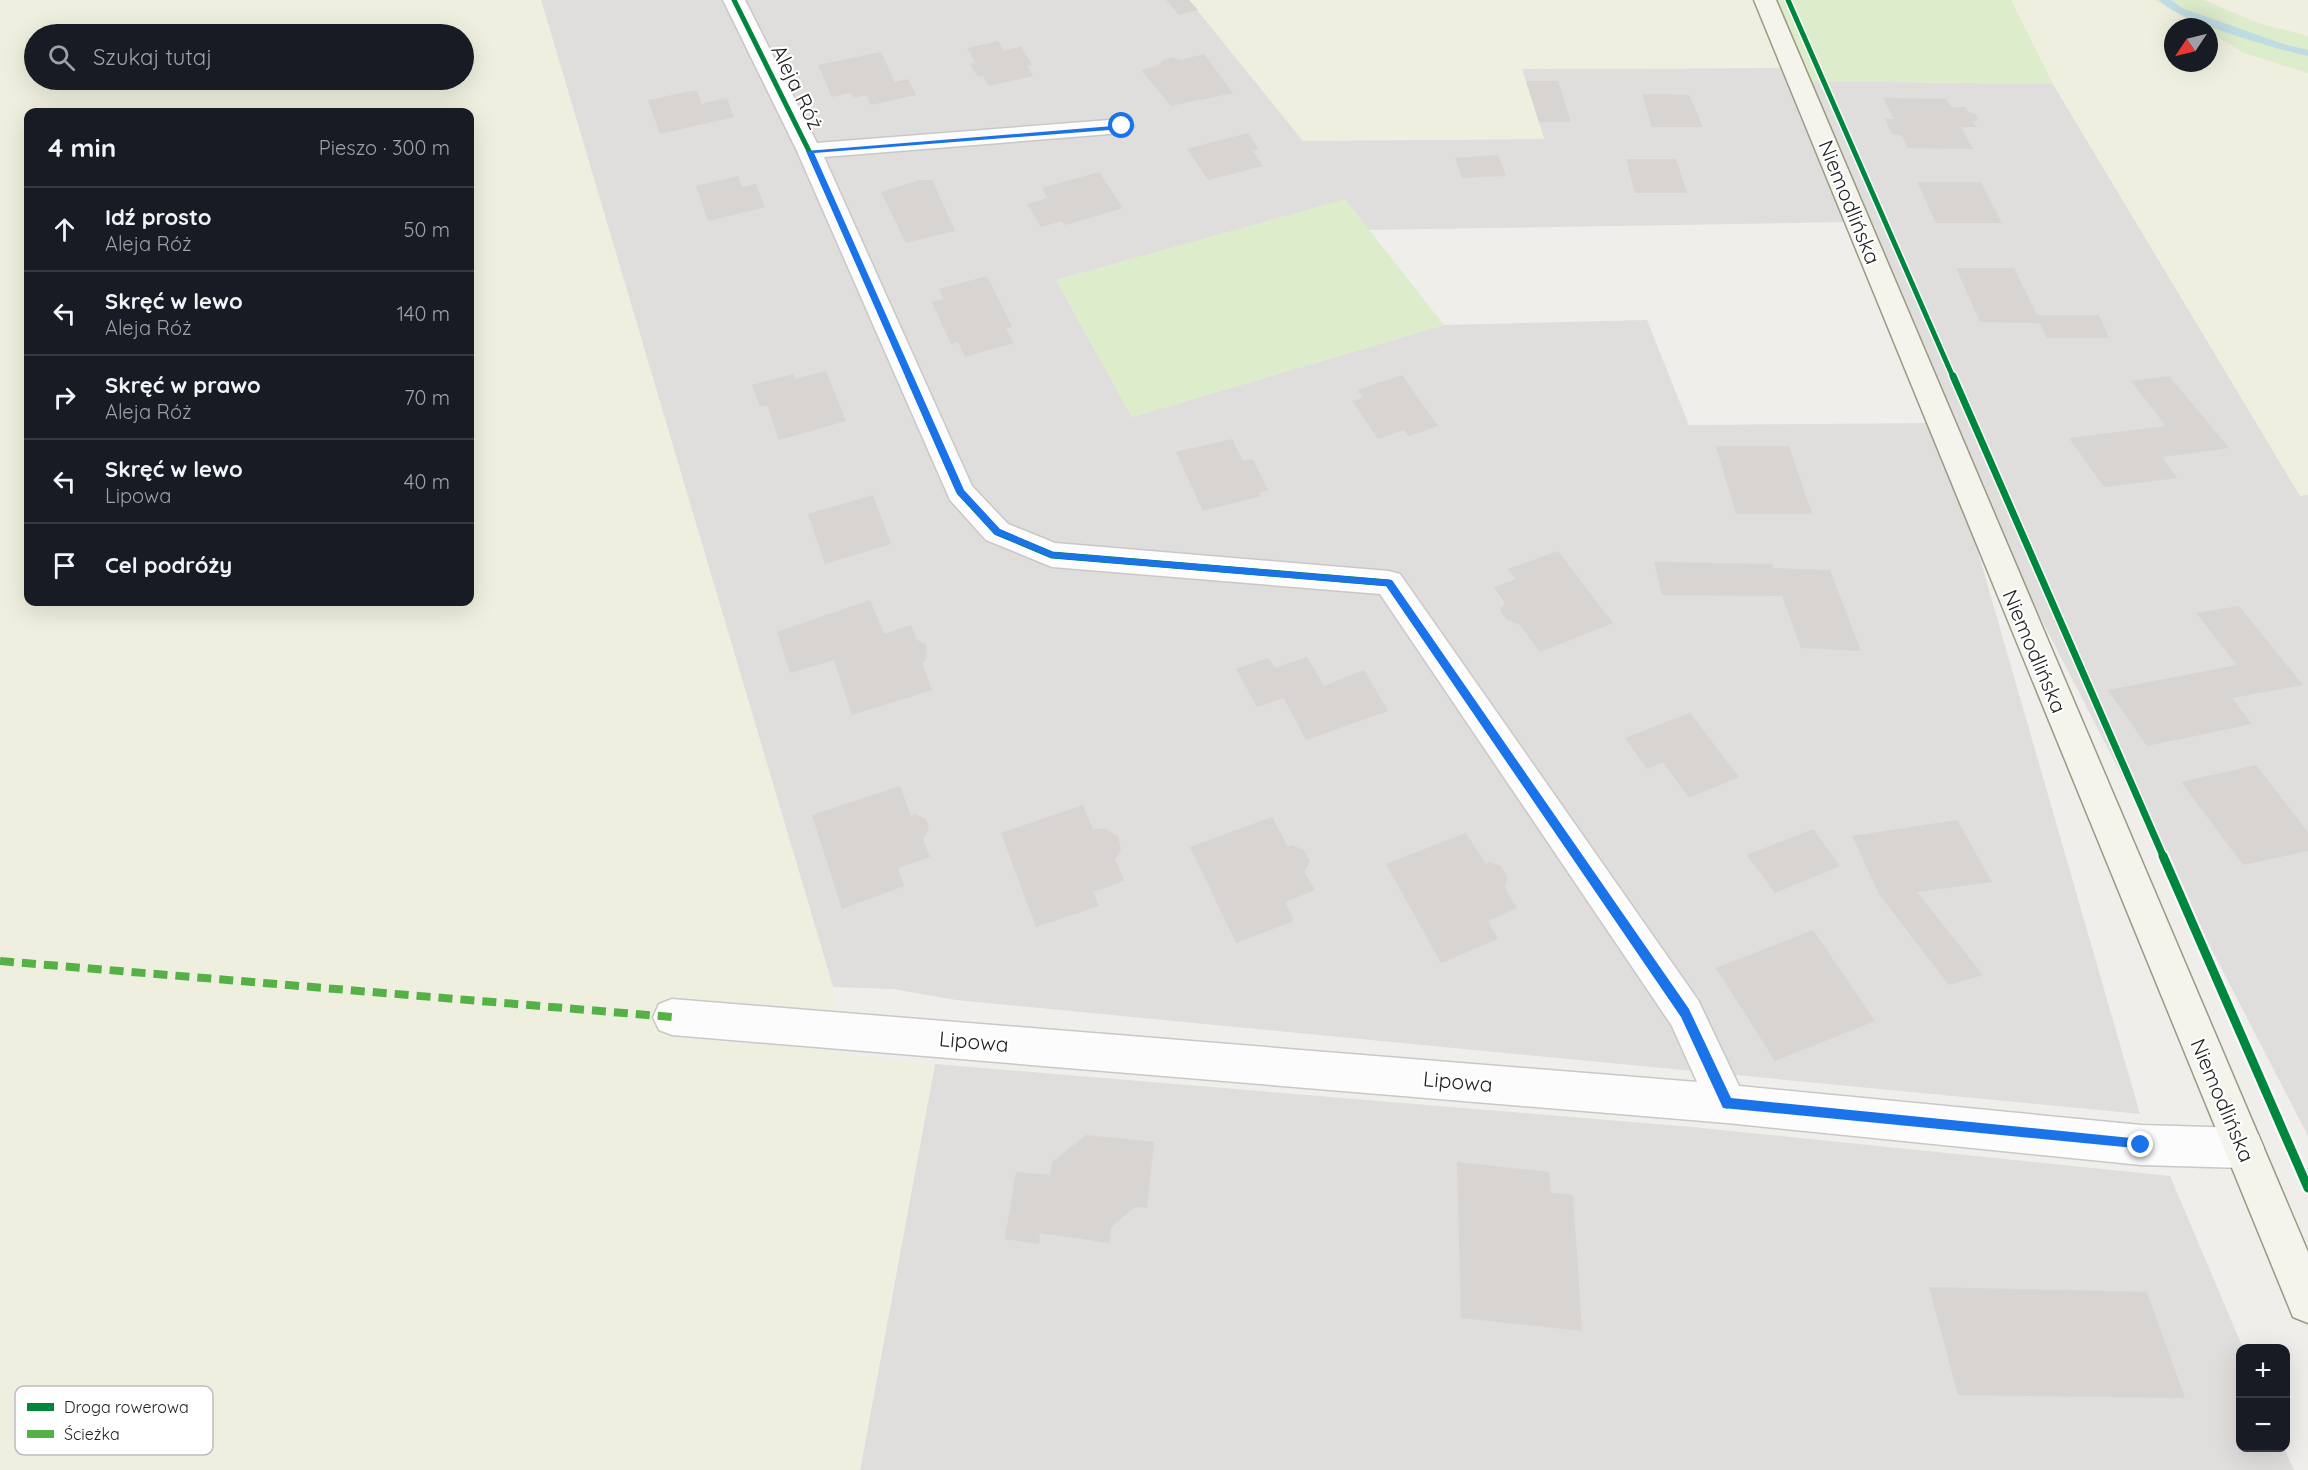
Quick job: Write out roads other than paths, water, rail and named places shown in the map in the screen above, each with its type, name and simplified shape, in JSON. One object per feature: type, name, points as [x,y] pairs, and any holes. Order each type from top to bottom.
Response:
[{"type":"main road","name":"Niemodlińska","points":[[1765,0],[2308,1302]]},
{"type":"street","name":"Aleja Róż","points":[[735,0],[809,151],[960,492],[997,532],[1052,555],[1389,583],[1685,1013],[1727,1104]]},
{"type":"street","name":"Aleja Róż","points":[[809,151],[1122,126]]},
{"type":"street","name":"Lipowa","points":[[672,1017],[1727,1104],[2141,1145],[2244,1148]]},
{"type":"waterway","points":[[2164,0],[2178,10],[2279,46],[2308,53]]}]
